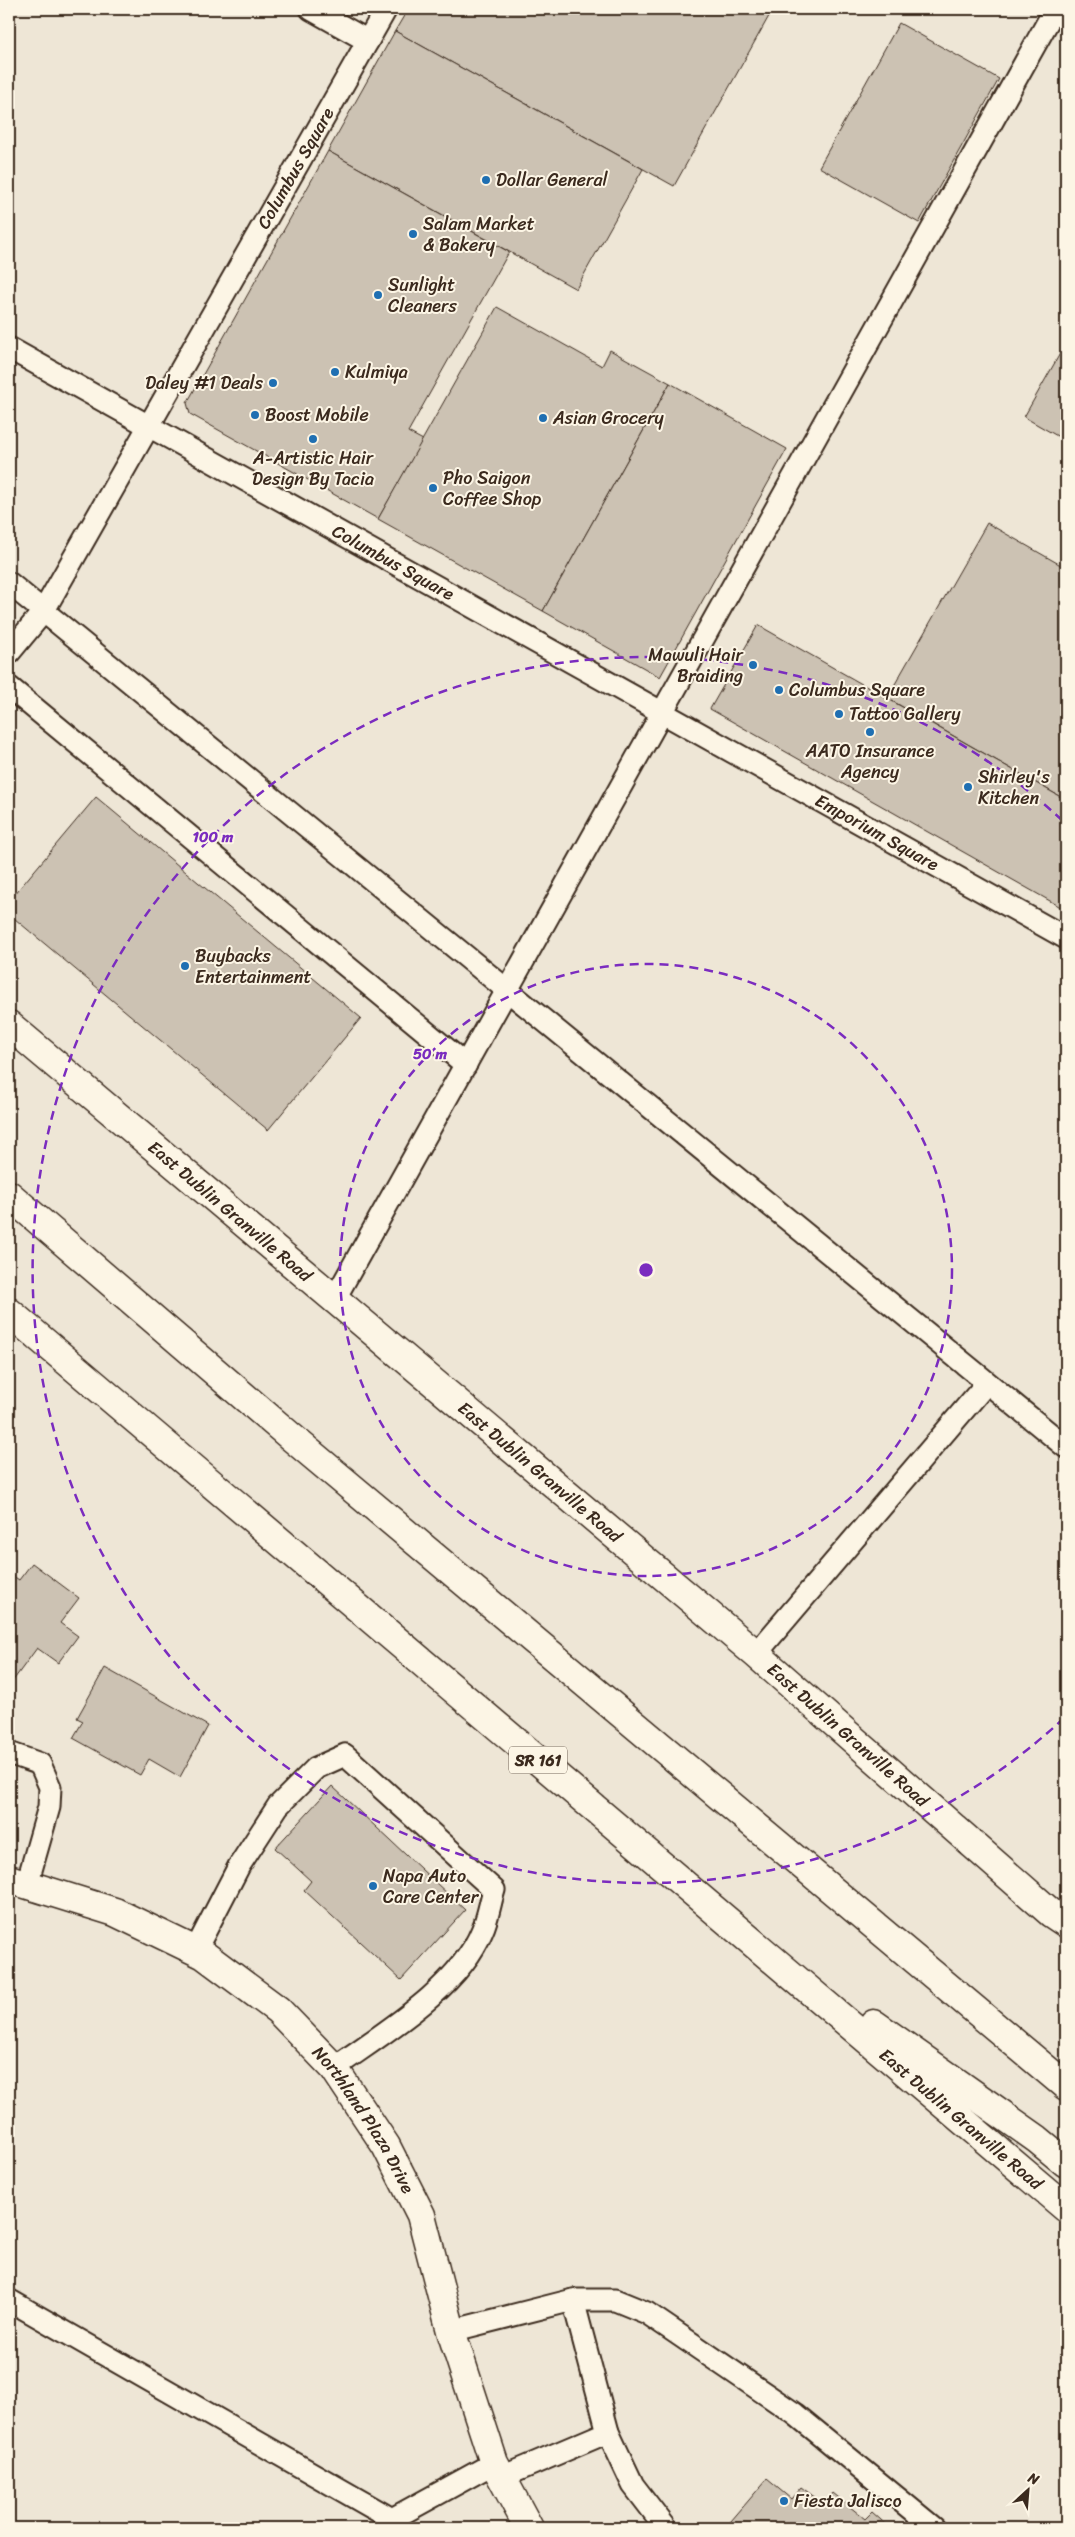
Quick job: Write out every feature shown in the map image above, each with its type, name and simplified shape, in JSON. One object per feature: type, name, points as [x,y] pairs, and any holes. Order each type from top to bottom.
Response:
[{"type":"main road","name":"East Dublin Granville Road","points":[[9,1025],[756,1654],[1051,1913],[1066,1923]]},
{"type":"main road","points":[[9,1195],[290,1436],[1066,2086]]},
{"type":"main road","name":"East Dublin Granville Road","points":[[9,1312],[1066,2208]]},
{"type":"main road","name":"Northland Plaza Drive","points":[[18,1881],[115,1912],[196,1951],[278,2010],[334,2068],[386,2146],[421,2214],[451,2331],[498,2470],[529,2528]]},
{"type":"main road","points":[[731,1924],[1037,2139],[1066,2162]]},
{"type":"lane","points":[[311,9],[368,41]]},
{"type":"lane","name":"Columbus Square","points":[[149,427],[386,9]]},
{"type":"lane","points":[[334,1300],[1055,9]]},
{"type":"lane","name":"Columbus Square","points":[[9,348],[662,712]]},
{"type":"lane","points":[[9,653],[43,612],[149,427]]},
{"type":"lane","points":[[9,583],[940,1344],[986,1384],[1066,1447]]},
{"type":"lane","points":[[9,687],[466,1065]]},
{"type":"lane","name":"Emporium Square","points":[[662,712],[1066,938]]},
{"type":"lane","points":[[756,1654],[986,1384]]},
{"type":"lane","points":[[9,1753],[40,1764],[50,1787],[49,1807],[18,1881]]},
{"type":"lane","points":[[196,1951],[239,1866],[278,1806],[316,1768],[345,1755],[494,1890],[482,1932],[454,1976],[417,2008],[334,2068]]},
{"type":"lane","points":[[9,2300],[390,2524],[498,2470],[608,2432]]},
{"type":"lane","points":[[451,2331],[573,2300],[615,2300],[647,2313],[795,2414],[934,2528]]},
{"type":"lane","points":[[573,2300],[608,2432],[633,2485],[666,2528]]},
{"type":"shaded area","points":[[9,9],[1066,9],[1066,2528],[9,2528]]},
{"type":"building","points":[[408,9],[773,9],[674,186],[395,31]]},
{"type":"building","points":[[899,23],[999,79],[919,223],[819,167]]},
{"type":"building","points":[[395,31],[643,169],[576,289],[328,151]]},
{"type":"building","points":[[328,151],[509,252],[408,432],[423,440],[378,519],[190,414],[187,403]]},
{"type":"building","points":[[497,307],[602,366],[610,350],[670,383],[543,611],[378,519]]},
{"type":"building","points":[[1066,343],[1066,441],[1024,417]]},
{"type":"building","points":[[670,383],[787,449],[660,677],[543,611]]},
{"type":"building","points":[[987,523],[1066,568],[1066,800],[887,698]]},
{"type":"building","points":[[758,625],[1066,800],[1066,910],[710,709]]},
{"type":"building","name":"Buybacks Entertainment","points":[[96,797],[361,1018],[268,1130],[9,914],[9,901]]},
{"type":"building","points":[[32,1563],[79,1598],[60,1623],[78,1636],[58,1663],[37,1648],[12,1682],[9,1680],[9,1573],[19,1580]]},
{"type":"building","points":[[105,1668],[208,1726],[180,1777],[149,1759],[140,1775],[73,1738],[83,1721],[77,1718]]},
{"type":"building","name":"Napa Auto Care Center","points":[[332,1786],[465,1910],[401,1980],[304,1890],[311,1881],[275,1848]]},
{"type":"building","name":"Fiesta Jalisco","points":[[767,2479],[791,2499],[801,2487],[824,2504],[833,2493],[865,2519],[872,2512],[890,2528],[725,2528]]},
{"type":"place","name":"Dollar General","points":[[486,180]]},
{"type":"place","name":"Salam Market & Bakery","points":[[413,234]]},
{"type":"place","name":"Sunlight Cleaners","points":[[378,295]]},
{"type":"place","name":"Kulmiya","points":[[335,372]]},
{"type":"place","name":"Daley #1 Deals","points":[[273,383]]},
{"type":"place","name":"Boost Mobile","points":[[255,415]]},
{"type":"place","name":"Asian Grocery","points":[[543,418]]},
{"type":"place","name":"A-Artistic Hair Design By Tacia","points":[[313,439]]},
{"type":"place","name":"Pho Saigon Coffee Shop","points":[[433,488]]},
{"type":"place","name":"Mawuli Hair Braiding","points":[[753,665]]},
{"type":"place","name":"Columbus Square","points":[[779,690]]},
{"type":"place","name":"Tattoo Gallery","points":[[839,714]]},
{"type":"place","name":"AATO Insurance Agency","points":[[870,732]]},
{"type":"place","name":"Shirley's Kitchen","points":[[968,787]]},
{"type":"place","name":"Buybacks Entertainment","points":[[185,966]]},
{"type":"place","name":"Napa Auto Care Center","points":[[373,1886]]},
{"type":"place","name":"Fiesta Jalisco","points":[[784,2501]]}]
